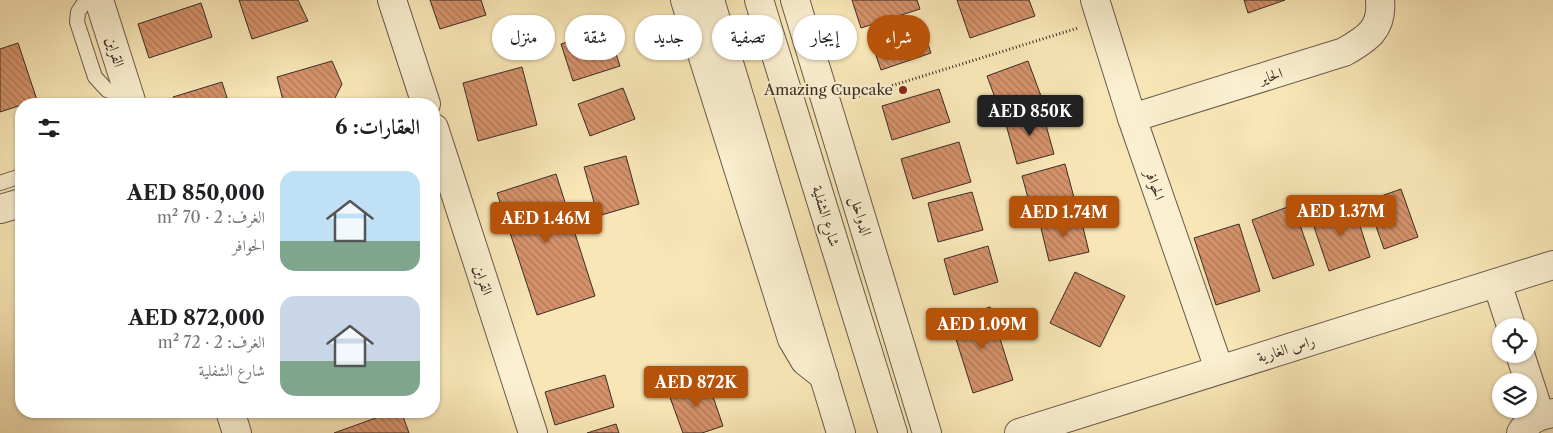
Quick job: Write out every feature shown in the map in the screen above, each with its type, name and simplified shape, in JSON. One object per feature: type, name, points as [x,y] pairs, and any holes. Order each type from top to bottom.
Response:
[{"type":"street","name":"القراين","points":[[99,0],[130,98]]},
{"type":"street","points":[[392,0],[424,98]]},
{"type":"street","points":[[685,0],[792,339],[806,361],[824,376]]},
{"type":"street","points":[[710,0],[841,433]]},
{"type":"street","name":"شارع الشفلية","points":[[760,0],[893,433]]},
{"type":"street","name":"الدواخل","points":[[795,0],[928,431]]},
{"type":"street","name":"الحاير","points":[[1132,118],[1344,52],[1373,32],[1380,20],[1380,0]]},
{"type":"street","name":"الحوافر","points":[[1099,10],[1132,118],[1219,369]]},
{"type":"street","name":"القراين","points":[[440,159],[533,433]]},
{"type":"street","points":[[0,210],[15,205]]},
{"type":"street","name":"راس الغارية","points":[[1019,433],[1553,265]]},
{"type":"street","points":[[1497,283],[1508,318]]},
{"type":"street","points":[[1522,363],[1538,420]]},
{"type":"street","points":[[232,418],[237,433]]},
{"type":"lane","points":[[86,0],[78,12],[77,22],[95,77],[107,90],[130,98]]},
{"type":"lane","points":[[0,182],[15,178]]},
{"type":"path","points":[[828,106],[1099,10]]},
{"type":"building","points":[[239,0],[298,0],[308,21],[252,39]]},
{"type":"building","points":[[430,0],[481,0],[486,15],[440,29]]},
{"type":"building","points":[[852,0],[917,0],[920,9],[901,15],[867,15],[867,26],[861,28]]},
{"type":"building","points":[[957,0],[1029,0],[1035,16],[970,38]]},
{"type":"building","points":[[1244,0],[1285,0],[1248,13]]},
{"type":"building","points":[[201,3],[212,37],[149,58],[138,24]]},
{"type":"building","points":[[18,43],[36,98],[15,98],[15,107],[0,112],[0,49]]},
{"type":"building","points":[[565,43],[565,56],[561,44]]},
{"type":"building","points":[[566,60],[618,60],[620,66],[573,81]]},
{"type":"building","points":[[878,60],[910,60],[881,70]]},
{"type":"building","points":[[332,61],[342,84],[335,98],[282,98],[277,77]]},
{"type":"building","points":[[1028,61],[1041,96],[1000,111],[987,76]]},
{"type":"building","points":[[522,67],[537,125],[478,141],[463,83]]},
{"type":"building","points":[[222,82],[227,98],[173,98]]},
{"type":"building","points":[[623,88],[635,119],[590,136],[578,104]]},
{"type":"building","points":[[939,89],[950,122],[892,140],[882,106]]},
{"type":"building","points":[[1042,111],[1054,154],[1017,164],[1005,121]]},
{"type":"building","points":[[959,142],[971,182],[913,199],[901,159]]},
{"type":"building","points":[[626,156],[639,204],[598,216],[584,167]]},
{"type":"building","points":[[1065,164],[1076,205],[1033,216],[1022,176]]},
{"type":"building","points":[[556,174],[595,296],[537,315],[497,193]]},
{"type":"building","points":[[1401,189],[1418,237],[1384,249],[1367,201]]},
{"type":"building","points":[[972,192],[983,230],[938,242],[928,203]]},
{"type":"building","points":[[1353,204],[1370,257],[1329,271],[1311,218]]},
{"type":"building","points":[[1293,205],[1314,265],[1273,279],[1252,220]]},
{"type":"building","points":[[1080,215],[1089,252],[1049,261],[1040,224]]},
{"type":"building","points":[[1239,224],[1260,291],[1216,305],[1194,238]]},
{"type":"building","points":[[988,246],[998,282],[954,295],[944,259]]},
{"type":"building","points":[[1075,272],[1125,296],[1100,347],[1050,323]]},
{"type":"building","points":[[990,307],[1013,380],[973,393],[950,320]]},
{"type":"building","points":[[605,375],[614,407],[555,425],[545,392]]},
{"type":"building","points":[[707,379],[723,426],[702,433],[683,433],[668,392]]},
{"type":"building","points":[[376,418],[404,418],[409,433],[334,433]]},
{"type":"building","points":[[616,424],[619,433],[587,433]]},
{"type":"place","name":"Amazing Cupcake","points":[[903,90]]}]
